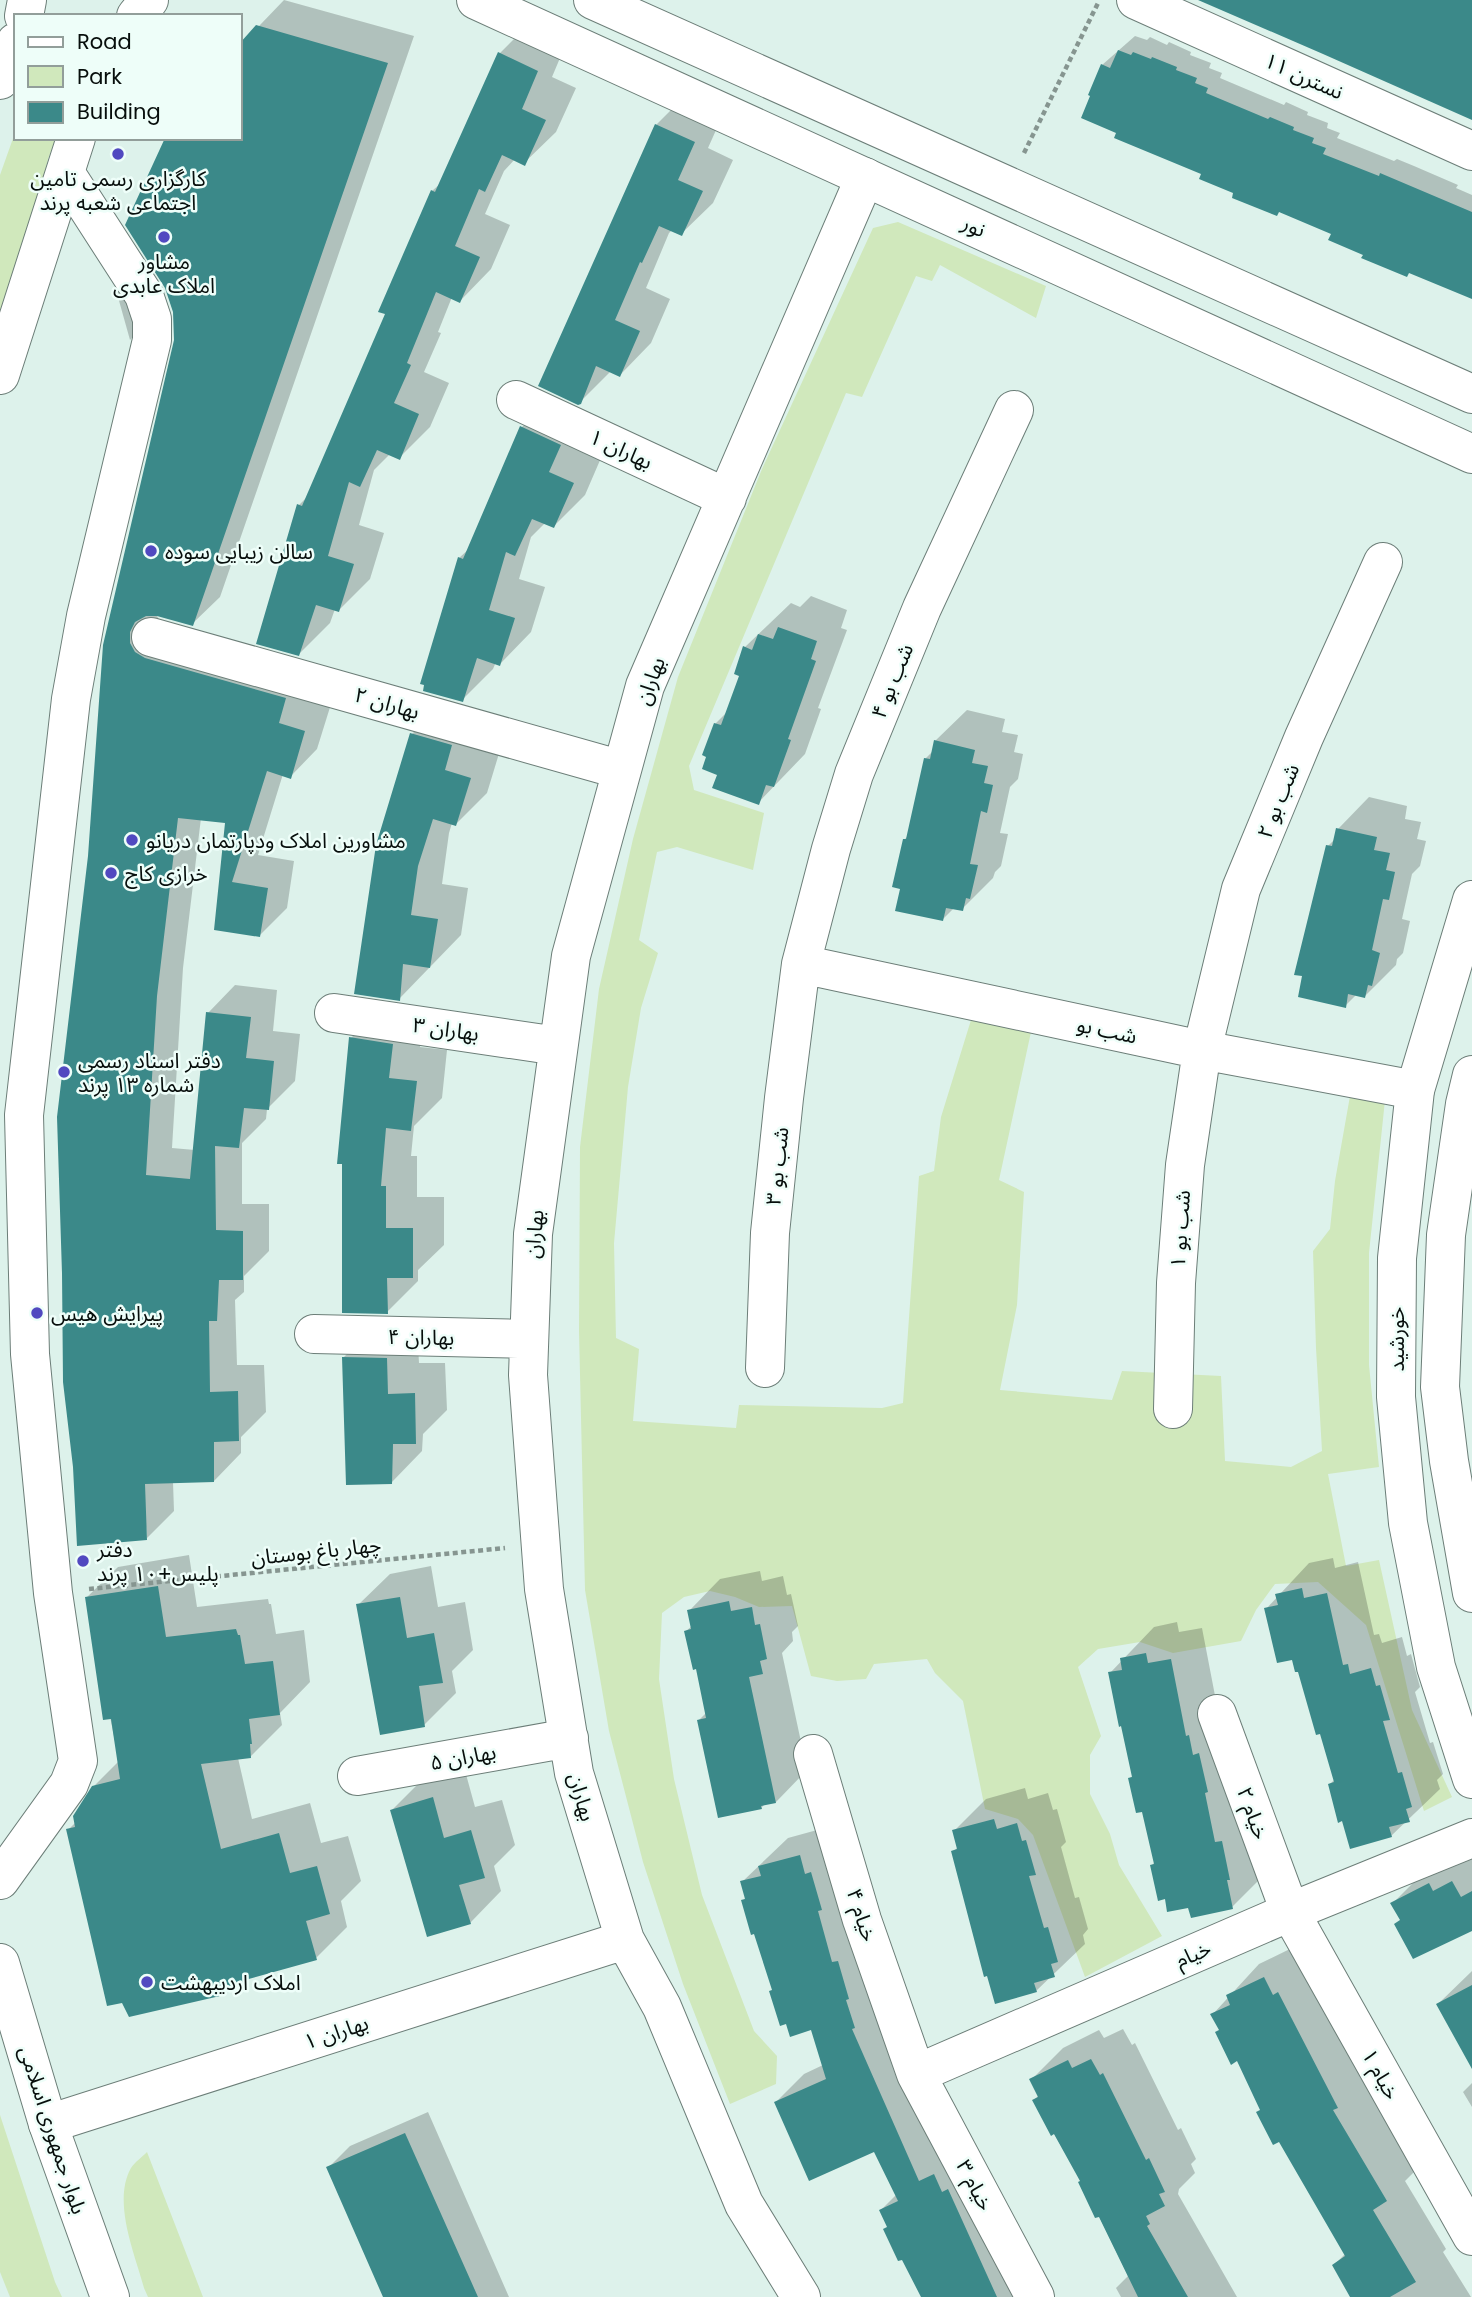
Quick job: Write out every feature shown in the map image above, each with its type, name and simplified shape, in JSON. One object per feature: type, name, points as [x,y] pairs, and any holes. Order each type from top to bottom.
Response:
[{"type":"street","points":[[138,14],[149,0]]},
{"type":"street","name":"نور","points":[[476,0],[1472,454]]},
{"type":"street","points":[[593,0],[1472,394]]},
{"type":"street","name":"نسترن ۱۱","points":[[1136,0],[1472,151]]},
{"type":"street","points":[[0,80],[14,47]]},
{"type":"street","points":[[0,374],[75,140]]},
{"type":"street","points":[[0,1880],[69,1784],[78,1761],[53,1593],[30,1354],[12,1115],[71,699],[86,616],[152,340],[152,319],[144,295],[66,174]]},
{"type":"street","name":"بهاران","points":[[801,2297],[744,2204],[662,2007],[625,1940],[574,1773],[544,1589],[528,1375],[529,1339],[533,1234],[571,956],[645,686],[866,177]]},
{"type":"street","name":"بهاران ۱","points":[[516,400],[727,498]]},
{"type":"street","name":"شب بو ۴","points":[[801,964],[854,774],[922,608],[1014,410]]},
{"type":"street","name":"شب بو ۲","points":[[1202,1050],[1241,889],[1304,737],[1383,562]]},
{"type":"street","name":"بهاران ۲","points":[[151,636],[622,770]]},
{"type":"street","name":"خورشید","points":[[1472,900],[1415,1090],[1397,1258],[1396,1397],[1409,1523],[1434,1654],[1472,1779]]},
{"type":"street","name":"شب بو","points":[[801,964],[1202,1050],[1415,1090]]},
{"type":"street","name":"شب بو ۳","points":[[765,1368],[770,1233],[801,964]]},
{"type":"street","name":"بهاران ۳","points":[[334,1013],[558,1046]]},
{"type":"street","name":"شب بو ۱","points":[[1172,1409],[1176,1283],[1185,1165],[1202,1050]]},
{"type":"street","points":[[1472,1075],[1465,1104],[1446,1235],[1440,1387],[1461,1466],[1472,1593]]},
{"type":"street","name":"بهاران ۴","points":[[314,1334],[529,1339]]},
{"type":"street","name":"خیام ۲","points":[[1217,1714],[1290,1912]]},
{"type":"street","name":"بهاران ۵","points":[[357,1776],[569,1738]]},
{"type":"street","name":"خیام ۴","points":[[814,1754],[862,1920],[916,2074]]},
{"type":"street","name":"خیام","points":[[916,2074],[1290,1912],[1472,1838]]},
{"type":"street","name":"خیام ۱","points":[[1290,1912],[1472,2236]]},
{"type":"street","name":"بهاران ۱","points":[[48,2124],[625,1940]]},
{"type":"street","name":"بلوار جمهوری اسلامی","points":[[0,1963],[48,2124],[110,2297]]},
{"type":"street","name":"خیام ۳","points":[[916,2074],[1035,2297]]},
{"type":"path","points":[[1008,185],[1100,0]]},
{"type":"path","name":"چهار باغ بوستان","points":[[53,1593],[540,1545]]},
{"type":"green space","points":[[14,136],[14,140],[55,140],[48,159],[25,254],[0,334],[0,175]]},
{"type":"green space","points":[[898,222],[1046,286],[1036,318],[940,265],[932,281],[916,276],[862,397],[846,393],[689,766],[694,790],[764,813],[753,870],[677,847],[657,852],[639,940],[658,953],[641,1008],[628,1087],[614,1243],[616,1338],[639,1349],[633,1421],[736,1428],[739,1405],[882,1408],[903,1403],[919,1176],[934,1171],[941,1117],[971,1020],[1031,1032],[999,1180],[1024,1192],[1017,1305],[1000,1390],[1112,1400],[1122,1371],[1221,1376],[1225,1461],[1291,1467],[1322,1451],[1313,1251],[1330,1229],[1335,1181],[1350,1096],[1385,1100],[1369,1253],[1369,1365],[1379,1467],[1328,1474],[1346,1566],[1379,1560],[1412,1710],[1452,1797],[1424,1811],[1366,1625],[1318,1582],[1275,1584],[1256,1610],[1241,1641],[1173,1653],[1140,1642],[1098,1649],[1078,1667],[1101,1736],[1090,1755],[1090,1794],[1110,1834],[1119,1865],[1162,1936],[1085,1977],[1033,1835],[1018,1819],[985,1809],[963,1701],[935,1673],[927,1659],[874,1664],[866,1679],[837,1681],[811,1676],[792,1606],[759,1607],[710,1591],[684,1597],[662,1613],[659,1679],[674,1779],[702,1895],[754,2031],[777,2056],[776,2084],[730,2104],[683,1984],[643,1862],[609,1731],[585,1590],[579,1331],[580,1147],[599,989],[633,839],[678,677],[762,469],[873,228]]},
{"type":"green space","points":[[0,2115],[62,2297],[10,2297],[0,2272]]},
{"type":"green space","points":[[147,2152],[203,2297],[148,2297],[144,2288],[127,2228],[124,2196],[131,2168]]},
{"type":"building","points":[[1198,0],[1472,0],[1472,120],[1323,54]]},
{"type":"building","points":[[256,25],[388,63],[193,626],[157,616],[146,616],[135,622],[130,632],[130,643],[135,652],[145,658],[286,698],[279,723],[305,731],[291,779],[267,771],[232,882],[268,888],[260,937],[214,930],[225,823],[178,818],[157,996],[146,1175],[190,1179],[206,1012],[251,1017],[246,1058],[274,1061],[269,1110],[244,1108],[239,1148],[215,1146],[216,1230],[243,1231],[243,1280],[219,1280],[217,1321],[209,1321],[210,1392],[238,1391],[239,1441],[214,1442],[214,1482],[145,1484],[147,1540],[77,1546],[73,1467],[63,1382],[57,1117],[88,856],[103,645],[174,340],[173,312],[165,288],[125,225],[164,140],[242,140],[242,41]]},
{"type":"building","points":[[1118,50],[1131,55],[1133,52],[1151,59],[1152,57],[1177,67],[1176,70],[1197,78],[1195,83],[1208,88],[1206,93],[1294,127],[1293,130],[1314,138],[1312,143],[1326,148],[1323,154],[1379,176],[1380,173],[1472,212],[1472,299],[1409,273],[1407,277],[1361,258],[1363,255],[1328,240],[1331,234],[1279,212],[1277,216],[1232,198],[1233,193],[1199,179],[1201,174],[1114,138],[1116,133],[1081,118],[1101,64],[1110,68]]},
{"type":"building","points":[[498,52],[538,71],[522,109],[546,120],[525,166],[502,155],[485,192],[479,189],[455,246],[480,257],[460,303],[436,292],[407,363],[411,365],[394,403],[419,414],[400,460],[377,450],[360,487],[349,482],[328,556],[354,564],[339,612],[316,605],[299,656],[256,644],[297,504],[302,506],[385,314],[378,312],[431,190],[435,192]]},
{"type":"building","points":[[655,124],[695,142],[678,180],[703,191],[682,236],[659,226],[642,263],[640,262],[615,320],[640,331],[620,377],[596,366],[581,404],[578,405],[538,386]]},
{"type":"building","points":[[520,426],[561,445],[549,472],[574,483],[554,528],[532,519],[515,556],[506,552],[489,610],[515,618],[500,666],[477,658],[463,702],[423,691],[424,685],[420,684],[458,557],[463,559]]},
{"type":"building","points":[[778,627],[817,641],[811,659],[816,661],[774,787],[766,785],[759,805],[712,788],[717,775],[702,769],[706,757],[702,755],[714,723],[721,725],[739,676],[734,674],[743,646],[752,650],[758,634],[773,639]]},
{"type":"building","points":[[410,733],[452,745],[445,770],[471,778],[456,826],[433,819],[418,866],[411,915],[438,919],[430,968],[403,964],[400,1001],[354,994],[376,845]]},
{"type":"building","points":[[934,740],[975,750],[972,763],[988,766],[984,783],[993,785],[987,813],[981,811],[970,864],[978,865],[970,899],[966,898],[963,911],[946,908],[943,921],[895,911],[900,889],[892,887],[924,758],[930,759]]},
{"type":"building","points":[[1336,828],[1377,837],[1374,850],[1390,853],[1386,870],[1395,872],[1389,900],[1383,899],[1372,950],[1380,953],[1372,986],[1368,985],[1365,998],[1348,994],[1346,1008],[1298,997],[1302,976],[1294,975],[1326,845],[1332,846]]},
{"type":"building","points":[[349,1037],[393,1044],[389,1078],[417,1081],[411,1131],[386,1128],[381,1186],[386,1186],[386,1228],[413,1228],[413,1278],[387,1278],[388,1314],[342,1313],[342,1164],[337,1164]]},
{"type":"building","points":[[342,1357],[387,1358],[388,1394],[415,1393],[416,1444],[393,1444],[392,1484],[346,1485]]},
{"type":"building","points":[[158,1586],[166,1637],[236,1629],[240,1635],[245,1664],[273,1661],[280,1715],[249,1719],[251,1758],[201,1764],[221,1849],[279,1833],[290,1873],[317,1866],[330,1914],[306,1921],[317,1960],[245,1980],[246,1984],[218,1990],[220,1996],[129,2017],[122,2003],[107,2006],[66,1829],[75,1827],[73,1816],[92,1786],[120,1779],[111,1719],[103,1720],[85,1597]]},
{"type":"building","points":[[1302,1588],[1304,1598],[1327,1593],[1343,1665],[1348,1664],[1350,1674],[1371,1668],[1376,1686],[1380,1685],[1390,1720],[1383,1721],[1398,1773],[1402,1772],[1412,1807],[1406,1809],[1410,1822],[1389,1827],[1392,1837],[1350,1849],[1342,1821],[1338,1823],[1328,1784],[1334,1782],[1320,1734],[1316,1735],[1298,1672],[1295,1672],[1292,1660],[1277,1663],[1264,1608],[1278,1605],[1275,1594]]},
{"type":"building","points":[[400,1597],[407,1638],[434,1633],[443,1683],[419,1686],[425,1727],[380,1735],[356,1604]]},
{"type":"building","points":[[729,1601],[731,1611],[752,1607],[755,1625],[760,1624],[767,1659],[760,1661],[763,1674],[749,1677],[776,1803],[761,1806],[762,1809],[718,1818],[697,1720],[706,1718],[696,1669],[693,1670],[684,1631],[691,1629],[687,1610]]},
{"type":"building","points":[[1146,1653],[1148,1663],[1171,1659],[1186,1736],[1189,1735],[1193,1755],[1199,1753],[1215,1842],[1222,1841],[1233,1909],[1191,1918],[1188,1908],[1167,1912],[1165,1899],[1158,1901],[1150,1865],[1154,1864],[1142,1812],[1136,1813],[1128,1778],[1132,1777],[1108,1672],[1122,1670],[1120,1658]]},
{"type":"building","points":[[433,1797],[444,1838],[471,1830],[485,1878],[459,1885],[471,1924],[427,1937],[390,1810]]},
{"type":"building","points":[[994,1819],[997,1829],[1017,1823],[1022,1841],[1026,1840],[1036,1875],[1029,1876],[1044,1928],[1048,1927],[1058,1962],[1051,1964],[1055,1977],[1034,1983],[1037,1992],[995,2004],[987,1976],[984,1977],[951,1851],[957,1849],[952,1830]]},
{"type":"building","points":[[800,1855],[805,1874],[811,1872],[832,1962],[838,1961],[855,2028],[852,2029],[919,2181],[934,2174],[942,2192],[948,2189],[997,2297],[921,2297],[902,2260],[898,2261],[883,2229],[887,2227],[879,2210],[898,2201],[874,2152],[809,2181],[774,2102],[826,2079],[811,2030],[790,2037],[786,2024],[780,2026],[769,1991],[772,1990],[741,1900],[745,1899],[740,1881],[761,1876],[758,1866]]},
{"type":"building","points":[[1452,1881],[1461,1897],[1472,1891],[1472,1931],[1413,1959],[1394,1924],[1400,1920],[1390,1903],[1429,1883],[1433,1891]]},
{"type":"building","points":[[1264,1977],[1273,1995],[1278,1992],[1338,2108],[1333,2110],[1387,2201],[1373,2210],[1416,2282],[1390,2297],[1350,2297],[1332,2265],[1345,2256],[1279,2142],[1273,2145],[1256,2112],[1260,2110],[1237,2061],[1231,2065],[1215,2032],[1219,2030],[1210,2014],[1230,2005],[1226,1995]]},
{"type":"building","points":[[1472,1985],[1472,2069],[1436,2004]]},
{"type":"building","points":[[1091,2059],[1100,2075],[1103,2073],[1165,2192],[1159,2194],[1165,2206],[1146,2216],[1150,2224],[1147,2226],[1188,2297],[1138,2297],[1099,2217],[1095,2218],[1078,2182],[1080,2181],[1032,2100],[1038,2097],[1029,2079],[1068,2060],[1072,2068]]},
{"type":"building","points":[[405,2133],[478,2297],[383,2297],[326,2167]]},
{"type":"place","name":"کارگزاری رسمی تامین اجتماعی شعبه پرند","points":[[118,154]]},
{"type":"place","name":"مشاور املاک عابدی","points":[[164,237]]},
{"type":"place","name":"سالن زیبایی سوده","points":[[151,551]]},
{"type":"place","name":"مشاورین املاک ودپارتمان دریانو","points":[[132,840]]},
{"type":"place","name":"خرازی کاج","points":[[111,873]]},
{"type":"place","name":"دفتر اسناد رسمی شماره ۱۳ پرند","points":[[64,1072]]},
{"type":"place","name":"پیرایش هیس","points":[[37,1313]]},
{"type":"place","name":"دفتر پلیس+۱۰ پرند","points":[[83,1561]]},
{"type":"place","name":"املاک اردیبهشت","points":[[147,1982]]}]
